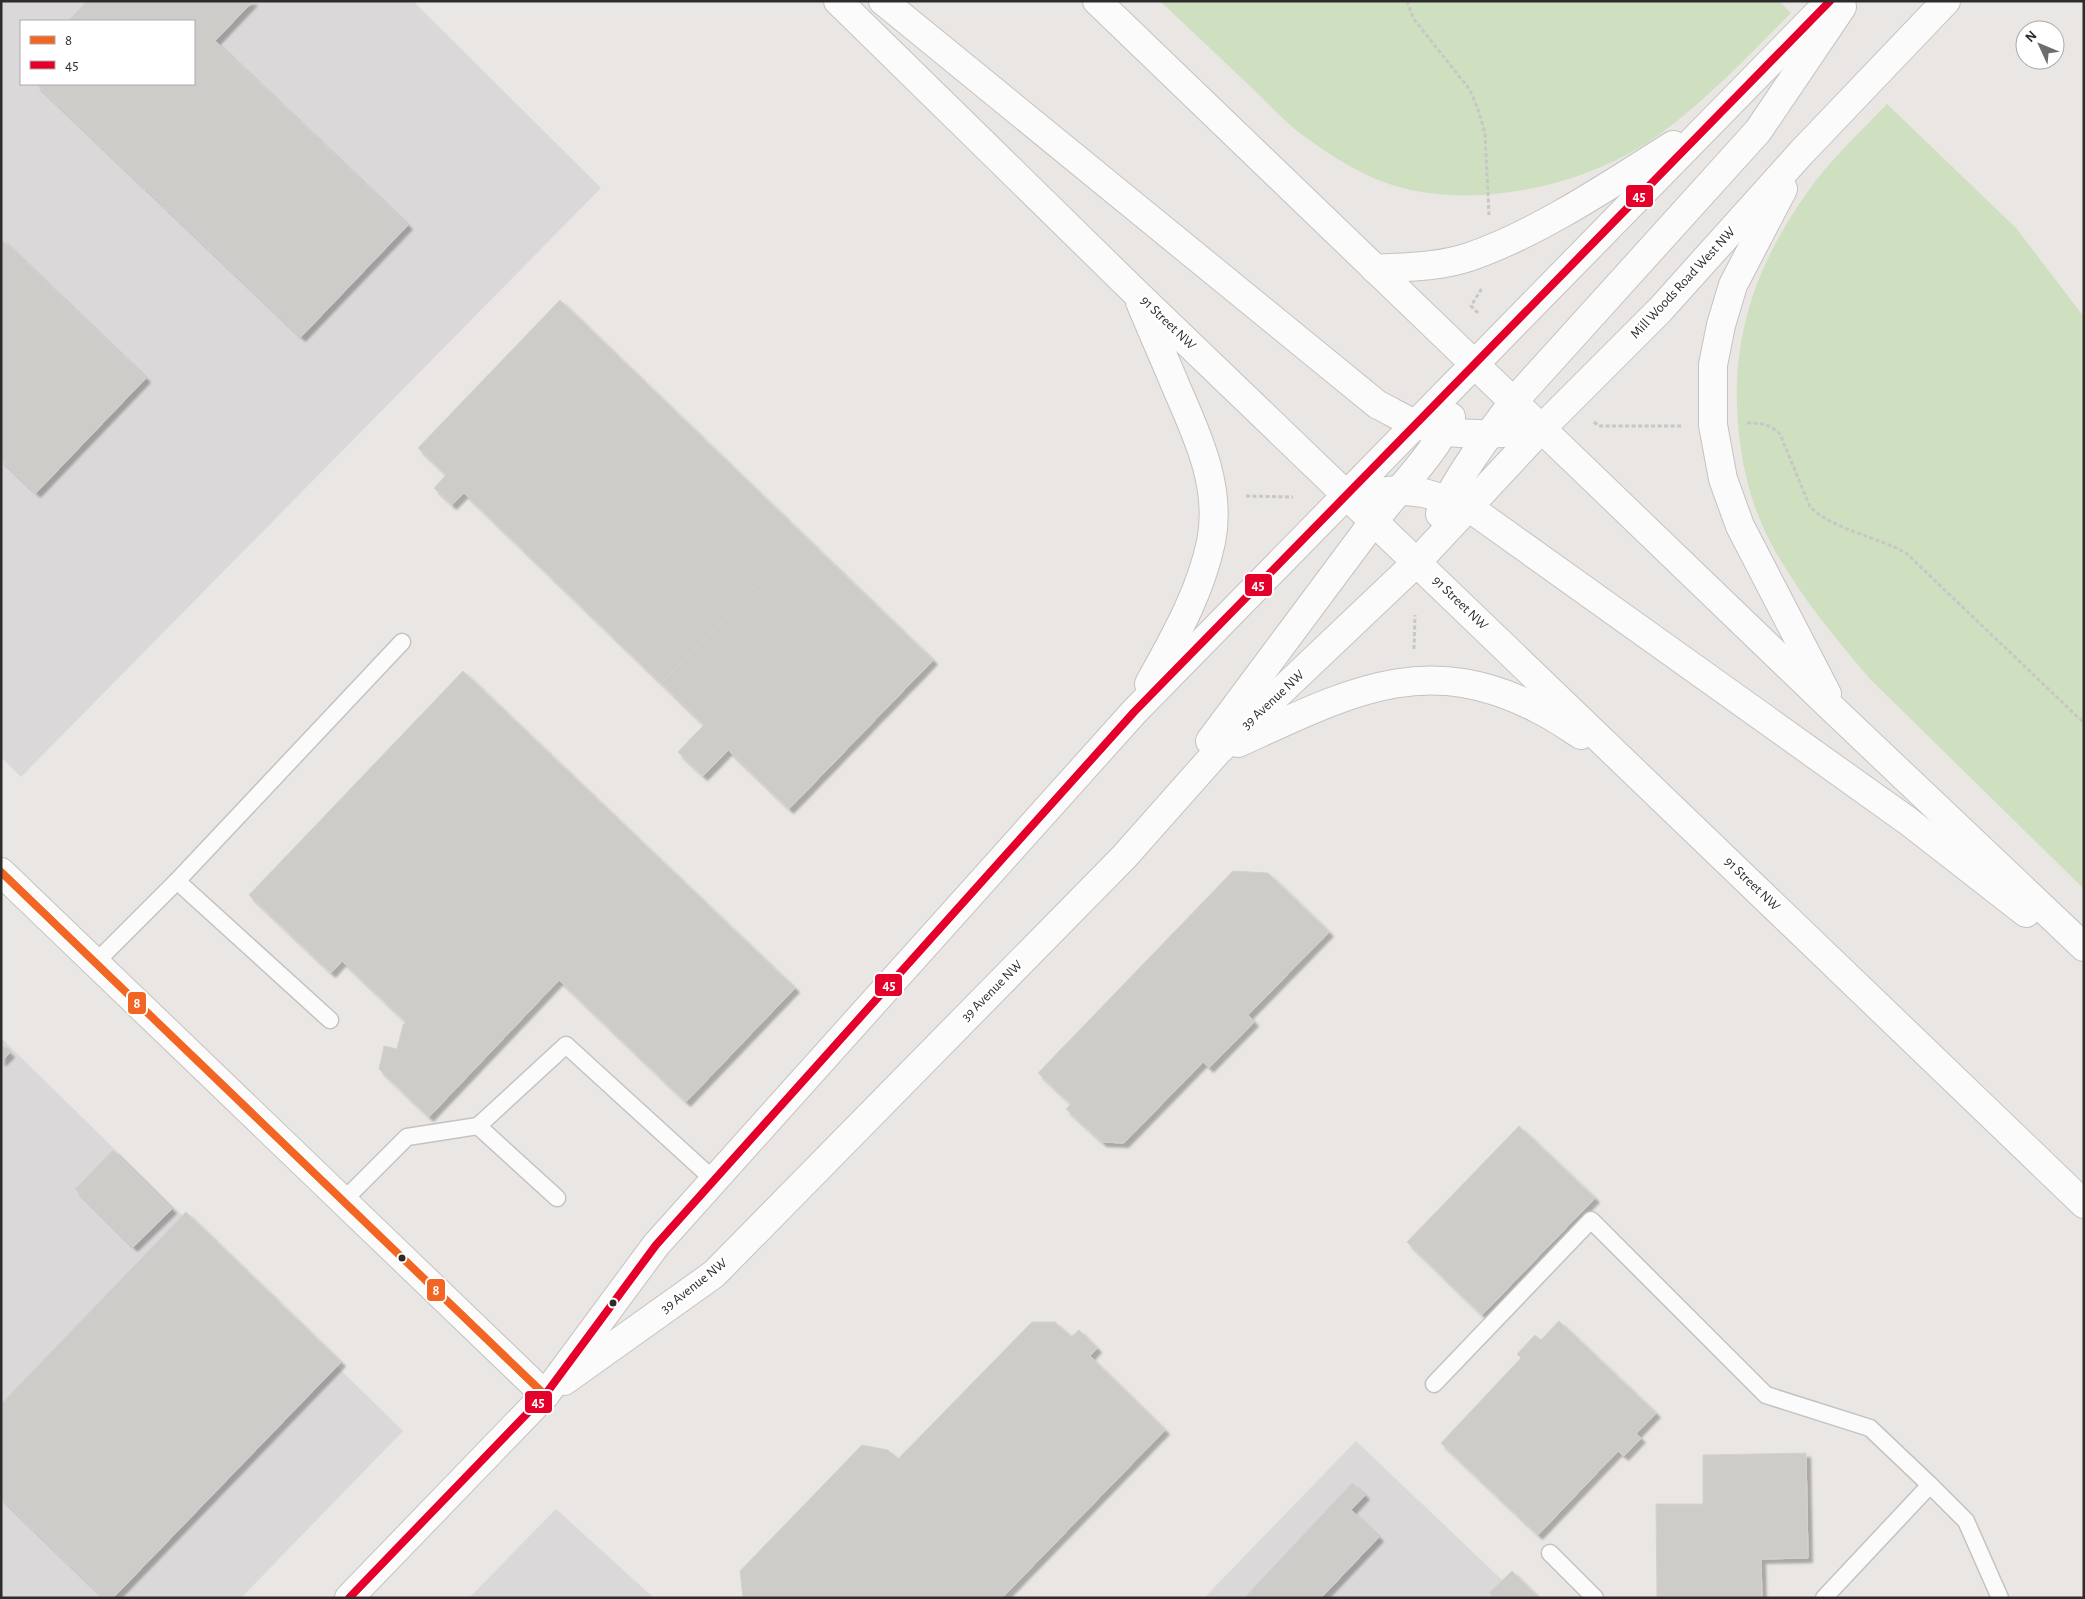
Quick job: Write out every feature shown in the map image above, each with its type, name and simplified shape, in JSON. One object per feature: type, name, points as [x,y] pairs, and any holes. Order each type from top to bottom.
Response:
[{"type":"main road","name":"91 Street NW","points":[[838,1],[1136,292],[2084,1204]]},
{"type":"main road","points":[[883,1],[1378,405],[1417,424],[1444,432],[1524,431],[1542,428]]},
{"type":"main road","points":[[1097,1],[1835,711],[2084,947]]},
{"type":"main road","points":[[1124,857],[1374,521],[1444,432],[1475,363],[1830,1]]},
{"type":"main road","points":[[1457,503],[1490,432],[1514,401],[1758,131],[1846,1]]},
{"type":"main road","name":"Mill Woods Road West NW","points":[[1417,562],[1457,503],[1542,428],[1660,310],[1802,153],[1946,1]]},
{"type":"main road","points":[[1375,269],[1437,265],[1470,257],[1529,230],[1577,203],[1712,120]]},
{"type":"main road","points":[[1802,153],[1733,286],[1721,325],[1713,365],[1713,425],[1723,479],[1740,526],[1802,642],[1835,711]]},
{"type":"main road","points":[[1134,712],[1189,609],[1205,564],[1211,540],[1213,517],[1209,473],[1202,446],[1136,292]]},
{"type":"main road","name":"39 Avenue NW","points":[[349,1598],[545,1395],[656,1245],[1134,712],[1475,363]]},
{"type":"main road","points":[[1348,495],[1398,490],[1457,503],[1908,821],[2084,959]]},
{"type":"main road","name":"39 Avenue NW","points":[[545,1395],[714,1274],[1124,857],[1218,751],[1417,562]]},
{"type":"main road","points":[[1218,751],[1331,700],[1413,680],[1441,679],[1465,683],[1504,694],[1538,709],[1626,763]]},
{"type":"main road","points":[[1,872],[545,1395]]},
{"type":"lane","points":[[95,963],[177,880],[402,642]]},
{"type":"lane","points":[[177,880],[330,1020]]},
{"type":"lane","points":[[343,1202],[408,1137],[478,1126],[566,1045],[714,1180]]},
{"type":"lane","points":[[478,1126],[557,1198]]},
{"type":"lane","points":[[1434,1384],[1590,1220],[1766,1395],[1870,1428],[1966,1521],[2000,1598]]},
{"type":"lane","points":[[1824,1598],[1930,1485]]},
{"type":"lane","points":[[1550,1554],[1595,1598]]},
{"type":"path","points":[[1407,1],[1414,18],[1470,90],[1479,112],[1485,133],[1488,211],[1491,220]]},
{"type":"path","points":[[1741,423],[1773,427],[1780,434],[1810,507],[1831,522],[1887,542],[1906,553],[2084,724]]},
{"type":"path","points":[[1599,426],[1686,426]]},
{"type":"path","points":[[1238,496],[1293,497]]},
{"type":"path","points":[[1414,615],[1414,655]]},
{"type":"shaded area","points":[[1,1],[413,1],[601,188],[21,777],[1,757]]},
{"type":"shaded area","points":[[1,1038],[403,1431],[241,1598],[1,1598]]},
{"type":"shaded area","points":[[1356,1441],[1521,1598],[1204,1598]]},
{"type":"shaded area","points":[[556,1509],[654,1598],[469,1598]]},
{"type":"green space","points":[[1160,1],[1779,1],[1791,13],[1695,106],[1660,134],[1631,153],[1562,181],[1525,190],[1487,195],[1450,195],[1414,191],[1381,181],[1352,168],[1325,151],[1286,121]]},
{"type":"green space","points":[[1887,104],[2016,228],[2084,317],[2084,889],[1870,679],[1819,616],[1784,566],[1767,535],[1750,493],[1743,464],[1739,434],[1738,368],[1742,337],[1749,307],[1759,278],[1772,250],[1806,194],[1834,159]]},
{"type":"building","points":[[87,1],[253,1],[215,41],[408,225],[301,337],[37,85],[195,85],[195,20],[69,20]]},
{"type":"building","points":[[1,239],[146,378],[36,493],[1,460]]},
{"type":"building","points":[[560,300],[933,660],[789,809],[728,750],[703,776],[678,752],[704,725],[464,493],[452,505],[434,488],[446,475],[418,448]]},
{"type":"building","points":[[804,537],[933,660],[789,809],[728,750],[703,776],[678,752],[704,725],[661,683]]},
{"type":"building","points":[[463,671],[795,988],[686,1102],[559,980],[429,1117],[379,1069],[384,1046],[397,1049],[403,1025],[406,1022],[342,961],[331,973],[249,895]]},
{"type":"building","points":[[1233,871],[1268,873],[1329,932],[1248,1015],[1254,1022],[1209,1068],[1203,1062],[1124,1143],[1102,1142],[1066,1109],[1071,1104],[1038,1073]]},
{"type":"building","points":[[1,1044],[10,1053],[1,1062]]},
{"type":"building","points":[[1519,1126],[1595,1198],[1482,1315],[1407,1242]]},
{"type":"building","points":[[113,1150],[172,1209],[133,1247],[75,1189]]},
{"type":"building","points":[[186,1212],[341,1362],[113,1598],[104,1598],[1,1498],[1,1404]]},
{"type":"building","points":[[1559,1321],[1656,1413],[1636,1434],[1641,1438],[1624,1456],[1618,1451],[1538,1535],[1441,1443],[1521,1358],[1517,1354],[1535,1335],[1541,1340]]},
{"type":"building","points":[[1032,1322],[1055,1322],[1071,1337],[1079,1330],[1097,1348],[1090,1356],[1165,1430],[1002,1598],[743,1598],[740,1571],[862,1445],[888,1450],[898,1459]]},
{"type":"building","points":[[1806,1453],[1808,1558],[1761,1559],[1762,1598],[1657,1598],[1656,1504],[1703,1504],[1703,1455]]},
{"type":"building","points":[[1352,1483],[1365,1495],[1351,1510],[1379,1537],[1321,1598],[1244,1598]]},
{"type":"building","points":[[1512,1571],[1539,1598],[1493,1598],[1489,1593]]},
{"type":"transit line","name":"45","points":[[349,1598],[545,1395],[656,1245],[1134,712],[1830,1]]},
{"type":"transit line","name":"8","points":[[1,872],[545,1395]]}]
